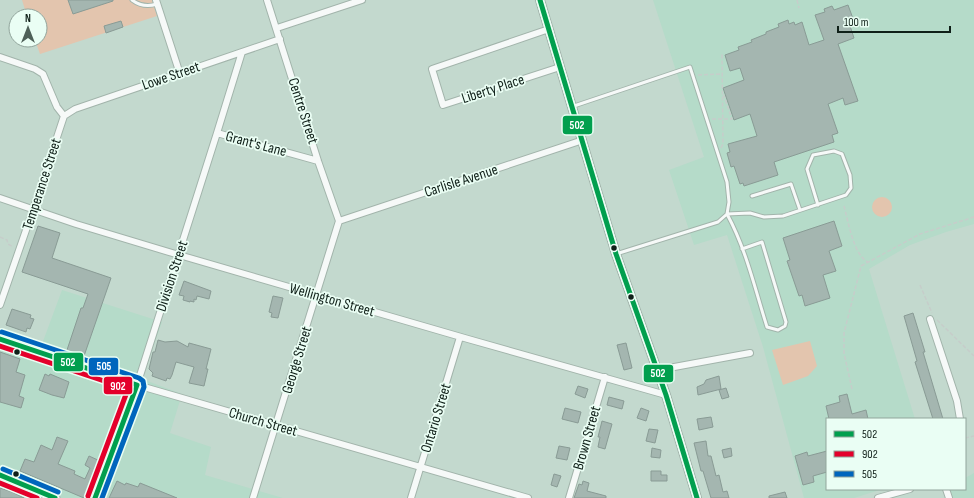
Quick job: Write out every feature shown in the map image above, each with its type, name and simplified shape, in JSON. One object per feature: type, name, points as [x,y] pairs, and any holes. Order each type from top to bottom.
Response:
[{"type":"main road","points":[[540,0],[616,254],[658,370],[697,498]]},
{"type":"main road","points":[[0,475],[55,498]]},
{"type":"street","name":"Centre Street","points":[[267,0],[318,161],[339,221]]},
{"type":"street","points":[[277,28],[362,0]]},
{"type":"street","points":[[156,2],[180,74]]},
{"type":"street","name":"Liberty Place","points":[[549,29],[432,69],[437,88],[443,105],[560,67]]},
{"type":"street","name":"Lowe Street","points":[[64,116],[75,109],[280,39]]},
{"type":"street","name":"Division Street","points":[[95,498],[137,385],[218,133],[242,52]]},
{"type":"street","points":[[0,57],[35,69],[43,74],[57,107],[64,116]]},
{"type":"street","name":"Temperance Street","points":[[0,305],[64,116]]},
{"type":"street","name":"Grant's Lane","points":[[218,133],[318,161]]},
{"type":"street","name":"Carlisle Avenue","points":[[339,221],[582,140]]},
{"type":"street","name":"Wellington Street","points":[[0,198],[76,224],[179,255],[666,395]]},
{"type":"street","name":"George Street","points":[[253,498],[339,221]]},
{"type":"street","points":[[930,319],[957,400],[960,418]]},
{"type":"street","name":"Ontario Street","points":[[411,498],[460,337]]},
{"type":"street","name":"Church Street","points":[[0,339],[137,385],[528,498]]},
{"type":"street","points":[[658,370],[750,353]]},
{"type":"street","name":"Brown Street","points":[[569,498],[605,377]]},
{"type":"street","points":[[878,498],[906,490]]},
{"type":"lane","points":[[132,0],[147,6],[156,2]]},
{"type":"lane","points":[[572,107],[690,67],[727,182],[729,202],[727,214],[738,234],[742,249],[767,327],[778,330],[785,326],[786,322],[762,242],[742,249]]},
{"type":"lane","points":[[616,254],[718,222],[727,214],[750,213],[764,217],[783,216],[818,205],[846,195],[851,188],[850,175],[842,154],[834,151],[813,155],[807,169],[818,205]]},
{"type":"lane","points":[[752,196],[791,184],[800,210]]},
{"type":"path","points":[[797,0],[799,8]]},
{"type":"path","points":[[718,154],[723,144],[722,54]]},
{"type":"path","points":[[692,75],[722,74]]},
{"type":"path","points":[[706,120],[732,119],[722,91]]},
{"type":"path","points":[[844,206],[857,250],[864,260],[868,262]]},
{"type":"path","points":[[852,389],[844,353],[844,333],[861,266],[920,234],[974,217]]},
{"type":"path","points":[[0,237],[7,240],[8,244],[13,247]]},
{"type":"path","points":[[920,285],[934,317],[974,356]]},
{"type":"shaded area","points":[[22,0],[152,0],[157,16],[40,54],[38,48],[48,48],[48,8],[24,8]]},
{"type":"shaded area","points":[[653,0],[974,0],[974,224],[910,245],[869,269],[915,418],[826,418],[826,490],[880,490],[854,498],[804,498],[763,347],[727,235],[694,245],[669,170],[704,157]]},
{"type":"shaded area","points":[[882,197],[889,200],[892,207],[889,214],[882,217],[875,214],[872,207],[875,200]]},
{"type":"shaded area","points":[[62,290],[162,322],[142,379],[182,394],[170,433],[211,447],[205,475],[283,498],[0,498],[0,329],[42,344]]},
{"type":"shaded area","points":[[810,341],[817,366],[808,376],[783,385],[772,350]]},
{"type":"shaded area","points":[[974,473],[974,498],[952,498],[949,490],[966,490],[966,477]]},
{"type":"building","points":[[68,0],[113,0],[113,1],[73,14]]},
{"type":"building","points":[[848,5],[855,24],[850,26],[854,38],[838,44],[858,101],[845,105],[843,98],[828,104],[838,133],[832,135],[834,142],[774,162],[778,175],[744,186],[743,183],[740,184],[734,166],[731,167],[727,153],[730,152],[728,144],[757,136],[750,114],[734,120],[723,88],[744,80],[740,68],[730,71],[725,55],[739,50],[738,47],[752,42],[751,40],[779,27],[778,24],[788,20],[789,24],[794,22],[795,25],[802,22],[809,45],[824,40],[815,15],[825,12],[824,9],[832,6],[834,10]]},
{"type":"building","points":[[121,21],[123,27],[106,33],[104,26]]},
{"type":"building","points":[[834,221],[842,246],[829,251],[836,271],[823,275],[830,298],[805,306],[802,295],[799,296],[787,261],[790,260],[783,238]]},
{"type":"building","points":[[38,226],[60,233],[52,258],[111,278],[84,356],[67,350],[81,308],[83,308],[88,294],[22,272]]},
{"type":"building","points":[[184,281],[211,291],[209,299],[197,296],[196,300],[194,299],[194,302],[183,300],[184,296],[179,295]]},
{"type":"building","points":[[273,296],[283,298],[278,318],[271,317],[272,313],[269,312]]},
{"type":"building","points":[[12,309],[31,315],[30,318],[34,319],[30,329],[27,328],[26,332],[6,325]]},
{"type":"building","points":[[913,313],[943,418],[933,418],[915,362],[917,361],[904,316]]},
{"type":"building","points":[[158,340],[165,342],[177,341],[188,347],[189,343],[211,349],[204,386],[189,383],[194,367],[176,362],[170,379],[167,378],[166,381],[152,376],[153,373],[149,369],[153,352],[155,352]]},
{"type":"building","points":[[626,343],[632,368],[624,370],[617,345]]},
{"type":"building","points":[[0,352],[20,359],[16,372],[25,375],[19,396],[24,398],[21,408],[0,402]]},
{"type":"building","points":[[45,374],[49,376],[50,374],[69,382],[64,398],[39,390]]},
{"type":"building","points":[[719,376],[721,389],[698,395],[697,387],[704,384],[706,380]]},
{"type":"building","points":[[578,386],[588,389],[585,398],[575,394]]},
{"type":"building","points":[[726,388],[729,397],[722,399],[719,390]]},
{"type":"building","points":[[847,394],[852,414],[866,410],[868,418],[829,418],[826,406],[840,402],[839,396]]},
{"type":"building","points":[[609,397],[624,401],[622,409],[607,405]]},
{"type":"building","points":[[565,408],[581,412],[578,423],[562,419]]},
{"type":"building","points":[[641,408],[649,411],[646,421],[637,418]]},
{"type":"building","points":[[711,417],[713,427],[699,430],[697,419]]},
{"type":"building","points":[[602,421],[612,424],[605,449],[598,447],[600,437],[598,437]]},
{"type":"building","points":[[649,429],[658,430],[655,443],[646,441]]},
{"type":"building","points":[[57,437],[68,441],[58,464],[75,471],[74,474],[85,479],[90,468],[85,465],[89,456],[100,461],[84,498],[20,471],[25,459],[34,462],[41,445],[52,450]]},
{"type":"building","points":[[706,441],[708,456],[711,456],[716,476],[719,475],[723,492],[727,491],[729,498],[711,498],[703,471],[701,471],[694,443]]},
{"type":"building","points":[[559,446],[570,448],[567,460],[556,458]]},
{"type":"building","points":[[652,448],[661,450],[660,458],[651,457]]},
{"type":"building","points":[[731,448],[732,456],[724,458],[722,450]]},
{"type":"building","points":[[826,451],[826,472],[813,476],[814,482],[803,485],[795,456],[807,452],[808,456]]},
{"type":"building","points":[[651,471],[661,471],[661,475],[667,475],[667,481],[651,481]]},
{"type":"building","points":[[554,474],[561,476],[557,487],[551,485]]},
{"type":"building","points":[[117,481],[125,485],[126,483],[138,487],[140,483],[177,498],[109,498]]},
{"type":"building","points":[[583,481],[589,483],[587,491],[606,496],[606,498],[574,498],[579,484],[582,485]]},
{"type":"building","points":[[0,488],[12,492],[24,498],[0,498]]},
{"type":"building","points":[[785,492],[787,498],[769,498],[769,496]]},
{"type":"transit line","name":"502","points":[[540,0],[616,254],[666,395],[697,498]]},
{"type":"transit line","name":"505","points":[[2,332],[139,378],[143,381],[144,387],[102,498]]},
{"type":"transit line","name":"502","points":[[0,339],[137,385]]},
{"type":"transit line","name":"902","points":[[0,346],[128,389],[88,496]]},
{"type":"transit line","name":"502","points":[[95,498],[137,385]]},
{"type":"transit line","name":"505","points":[[3,469],[58,492]]},
{"type":"transit line","name":"502","points":[[0,475],[55,498]]},
{"type":"transit line","name":"902","points":[[0,483],[37,498]]}]
